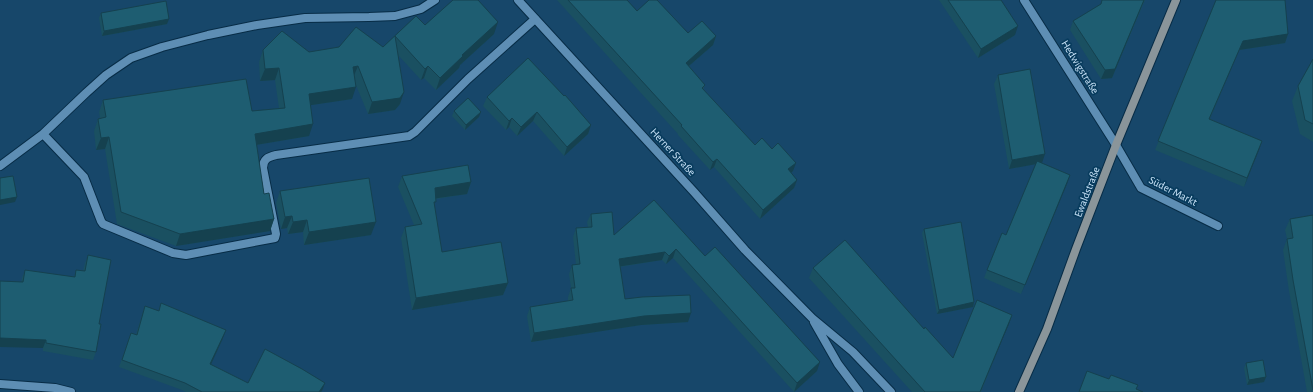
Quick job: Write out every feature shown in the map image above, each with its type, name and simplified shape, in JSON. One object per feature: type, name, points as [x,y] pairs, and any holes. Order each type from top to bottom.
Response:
[{"type":"main road","name":"Ewaldstraße","points":[[1018,392],[1047,329],[1116,145],[1176,0]]},
{"type":"street","points":[[0,166],[43,134],[106,75],[131,58],[162,46],[257,24],[305,18],[396,16],[422,8],[435,0]]},
{"type":"street","name":"Herner Straße","points":[[518,0],[694,192],[745,250],[812,318],[853,352],[891,392]]},
{"type":"street","name":"Hedwigstraße","points":[[1024,0],[1116,145]]},
{"type":"street","points":[[43,134],[84,177],[103,224],[186,255],[275,238],[276,234],[263,168],[263,163],[267,158],[276,155],[409,136],[415,132],[468,79],[535,19]]},
{"type":"street","name":"Süder Markt","points":[[1116,145],[1141,188],[1218,226]]},
{"type":"street","name":"Herner Straße","points":[[812,318],[838,364],[859,392]]},
{"type":"street","points":[[0,384],[55,388],[71,392]]},
{"type":"building","points":[[453,0],[478,0],[498,22],[462,55],[463,56],[440,78],[428,66],[425,69],[395,36],[404,92],[400,98],[372,102],[358,66],[353,67],[356,87],[309,94],[313,124],[255,134],[264,194],[269,193],[274,219],[180,234],[121,212],[109,137],[101,138],[98,119],[106,117],[103,100],[246,79],[252,111],[285,108],[279,68],[265,69],[263,50],[282,31],[309,52],[339,47],[356,27],[383,47],[416,16],[425,25]]},
{"type":"building","points":[[568,0],[627,0],[637,11],[649,0],[657,0],[688,33],[702,21],[716,36],[686,63],[705,85],[702,88],[755,145],[762,138],[772,149],[778,143],[796,163],[788,169],[797,180],[763,210],[717,159],[713,162],[681,126],[682,125]]},
{"type":"building","points":[[948,0],[1001,0],[1018,26],[981,49]]},
{"type":"building","points":[[1102,0],[1144,0],[1115,69],[1105,70],[1073,21],[1101,4]]},
{"type":"building","points":[[1216,0],[1285,0],[1288,34],[1243,41],[1209,119],[1262,141],[1247,178],[1158,141]]},
{"type":"building","points":[[166,1],[169,19],[104,31],[101,13]]},
{"type":"building","points":[[528,58],[564,96],[565,95],[591,125],[567,147],[537,112],[521,127],[512,118],[509,121],[487,97]]},
{"type":"building","points":[[1313,59],[1313,124],[1305,120],[1298,86]]},
{"type":"building","points":[[1030,69],[1045,154],[1012,160],[998,75]]},
{"type":"building","points":[[468,98],[481,112],[466,125],[454,111]]},
{"type":"building","points":[[1037,161],[1070,175],[1025,285],[987,270],[1002,233],[1006,235]]},
{"type":"building","points":[[468,165],[471,182],[435,188],[436,202],[434,202],[442,252],[501,242],[508,283],[416,298],[405,227],[422,224],[402,176]]},
{"type":"building","points":[[13,176],[17,197],[0,200],[0,178]]},
{"type":"building","points":[[369,178],[376,222],[309,232],[307,220],[293,222],[292,216],[285,217],[280,191]]},
{"type":"building","points":[[654,200],[705,256],[715,247],[820,362],[797,383],[676,249],[669,256],[665,252],[619,259],[625,299],[690,295],[691,313],[644,316],[534,333],[530,307],[573,300],[571,288],[575,288],[572,265],[580,264],[576,228],[592,227],[591,214],[612,212],[614,235]]},
{"type":"building","points":[[1313,215],[1313,390],[1287,239],[1293,238],[1290,219]]},
{"type":"building","points":[[961,222],[974,302],[939,310],[924,229]]},
{"type":"building","points":[[845,240],[924,329],[925,327],[953,358],[977,300],[1012,315],[980,392],[925,392],[813,268]]},
{"type":"building","points":[[88,255],[111,260],[99,324],[101,324],[96,352],[46,343],[46,340],[0,338],[0,281],[23,282],[25,270],[75,277],[76,270],[85,271]]},
{"type":"building","points":[[161,303],[226,330],[210,364],[248,383],[265,349],[325,383],[319,392],[202,392],[185,383],[122,360],[131,333],[137,335],[145,306],[159,311]]},
{"type":"building","points":[[1263,360],[1266,377],[1249,380],[1246,363]]},
{"type":"building","points":[[1087,371],[1109,379],[1111,375],[1138,385],[1136,389],[1143,392],[1079,392]]}]
